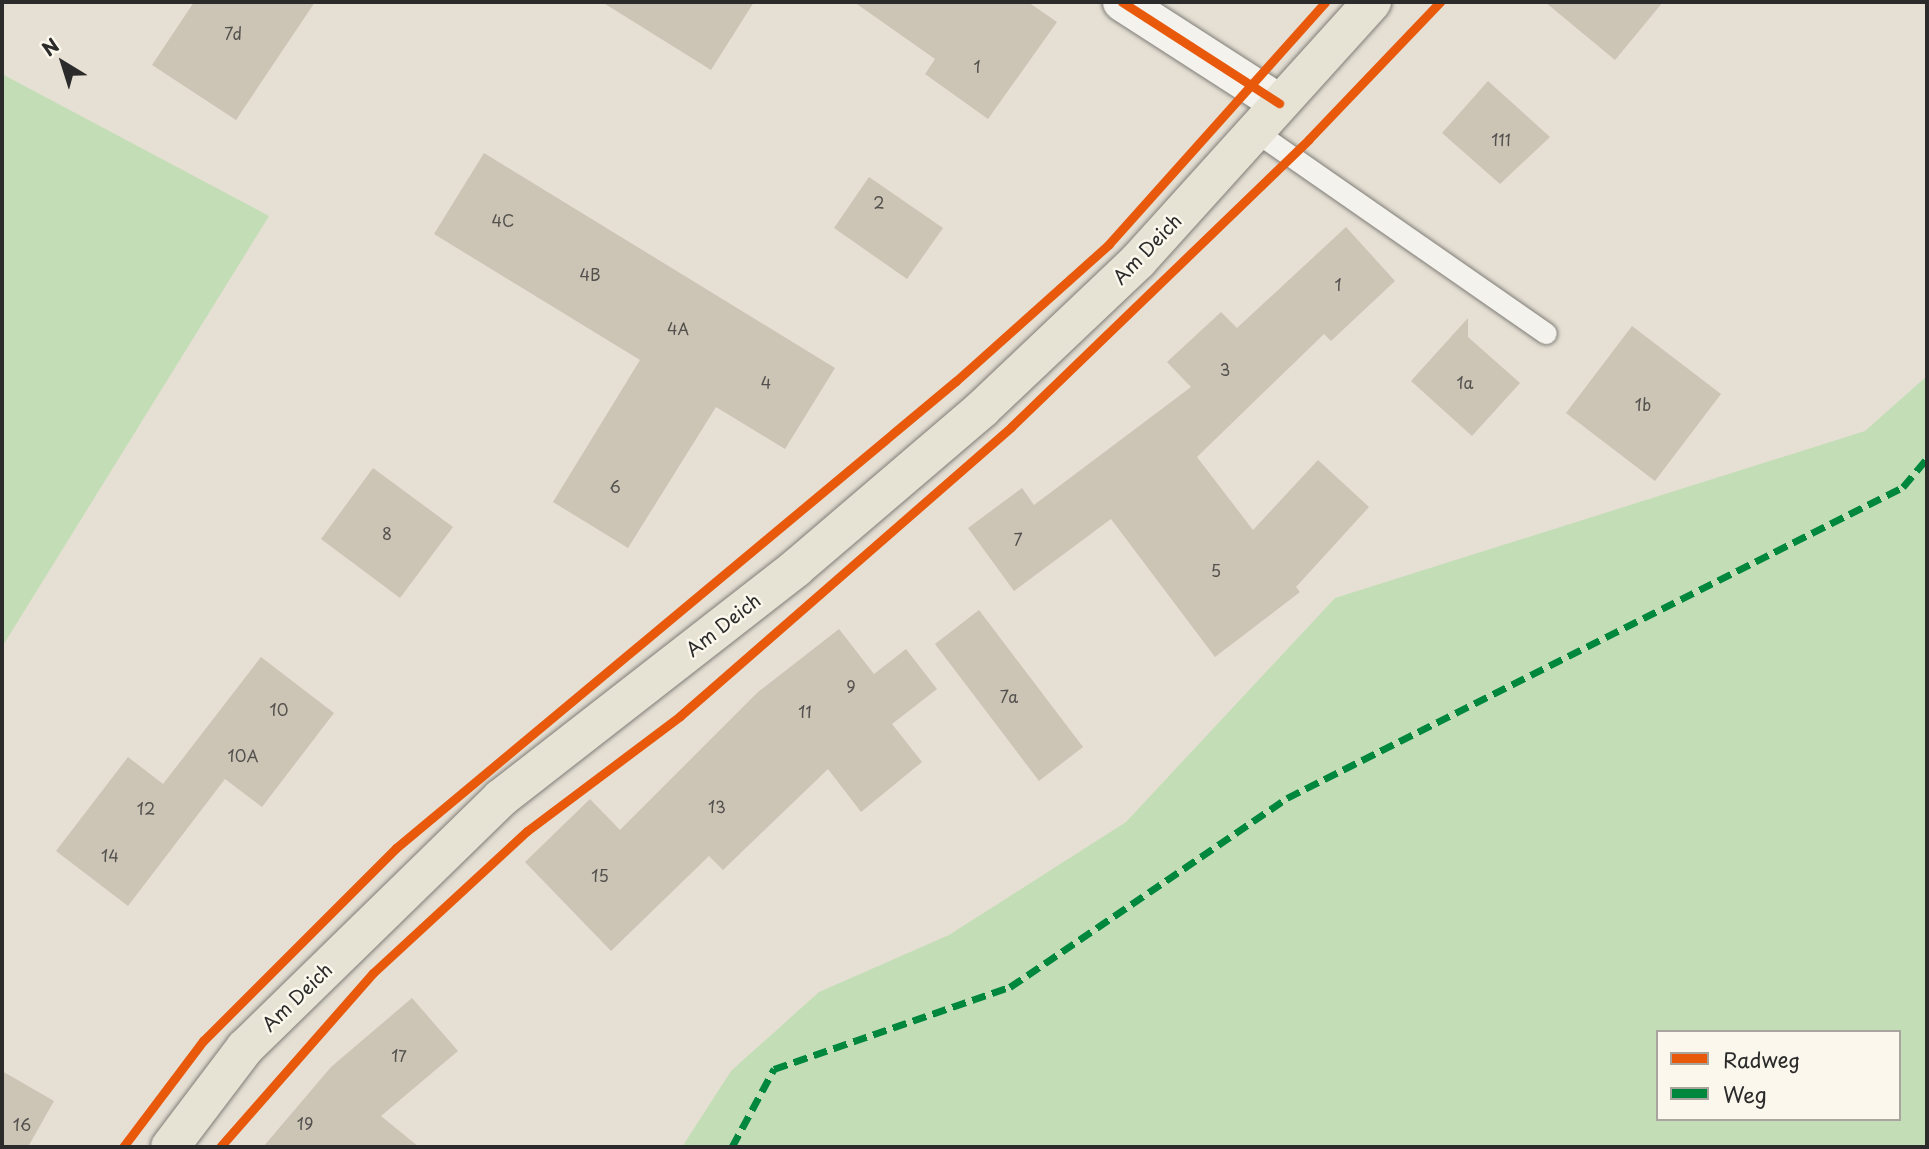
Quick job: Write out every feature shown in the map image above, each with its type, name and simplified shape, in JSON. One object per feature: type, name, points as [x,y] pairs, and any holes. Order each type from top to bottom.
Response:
[{"type":"main road","name":"Am Deich","points":[[170,1147],[244,1048],[501,798],[796,568],[982,409],[1138,261],[1372,2]]},
{"type":"street","points":[[1122,2],[1279,103]]},
{"type":"lane","points":[[1255,131],[1546,333]]},
{"type":"green space","points":[[2,74],[269,216],[2,647]]},
{"type":"green space","points":[[1927,376],[1927,1147],[682,1147],[731,1071],[819,992],[949,935],[1126,822],[1335,598],[1865,431]]},
{"type":"building","points":[[194,2],[315,2],[236,120],[152,65]]},
{"type":"building","points":[[602,2],[754,2],[711,70]]},
{"type":"building","points":[[854,2],[1028,2],[1057,22],[988,119],[925,74],[935,59]]},
{"type":"building","points":[[1545,2],[1663,2],[1615,60]]},
{"type":"building","points":[[1488,81],[1550,137],[1500,184],[1442,133]]},
{"type":"building","points":[[484,153],[835,368],[785,449],[716,407],[628,548],[553,502],[640,360],[434,234]]},
{"type":"building","points":[[869,177],[943,228],[907,279],[834,228]]},
{"type":"building","points":[[1346,227],[1395,281],[1331,341],[1324,334],[1197,457],[1253,530],[1318,460],[1369,507],[1296,587],[1300,592],[1215,657],[1111,519],[1014,591],[968,528],[1022,488],[1034,505],[1191,387],[1167,362],[1221,312],[1237,328]]},
{"type":"building","points":[[1468,318],[1468,337],[1520,383],[1472,436],[1411,381]]},
{"type":"building","points":[[1632,326],[1721,394],[1655,481],[1566,413]]},
{"type":"building","points":[[373,468],[453,527],[400,598],[321,539]]},
{"type":"building","points":[[979,610],[1083,747],[1039,781],[935,644]]},
{"type":"building","points":[[839,629],[874,674],[906,649],[937,689],[892,724],[922,762],[861,812],[828,769],[723,870],[709,856],[611,951],[525,862],[590,799],[620,830],[758,692]]},
{"type":"building","points":[[261,657],[334,713],[262,807],[225,779],[128,906],[56,851],[128,757],[163,784]]},
{"type":"building","points":[[412,998],[458,1051],[381,1116],[419,1147],[263,1147],[331,1067]]},
{"type":"building","points":[[2,1071],[54,1101],[28,1147],[2,1147]]},
{"type":"marked path","points":[[732,1147],[774,1069],[1010,987],[1287,798],[1903,487],[1927,458]]},
{"type":"cycle path","points":[[1122,2],[1279,103]]},
{"type":"cycle path","points":[[123,1147],[203,1041],[396,848],[956,381],[1109,244],[1325,2]]},
{"type":"cycle path","points":[[220,1147],[373,973],[527,831],[680,716],[1011,427],[1309,139],[1440,2]]}]
